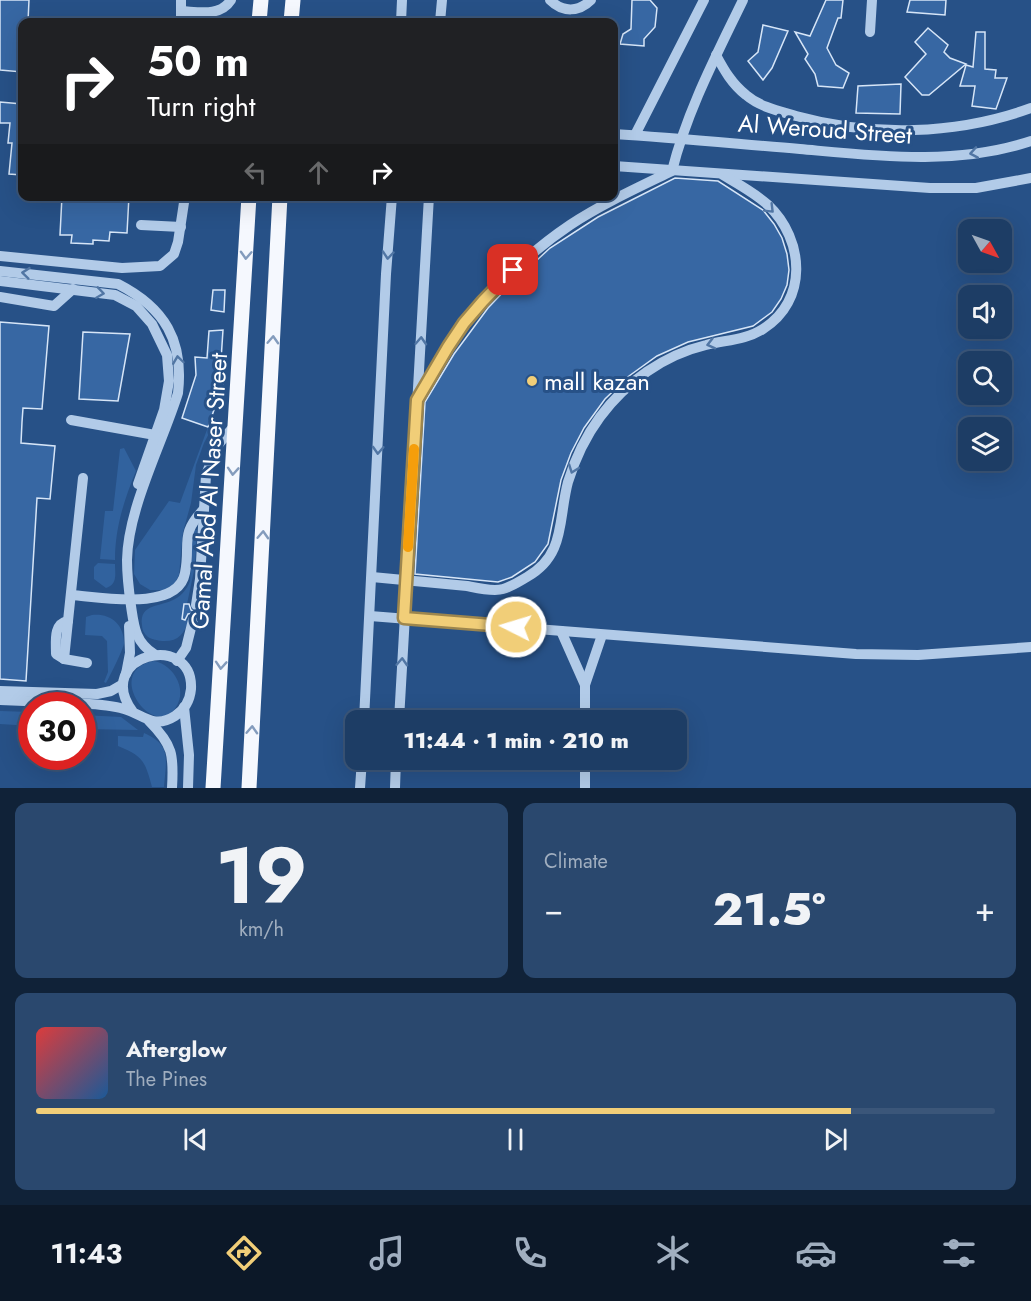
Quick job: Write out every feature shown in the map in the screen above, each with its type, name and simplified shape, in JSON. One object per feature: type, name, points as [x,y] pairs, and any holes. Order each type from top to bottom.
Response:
[{"type":"main road","points":[[259,18],[261,0]]},
{"type":"main road","points":[[291,18],[292,0]]},
{"type":"main road","name":"Gamal Abd Al Naser Street","points":[[213,788],[249,201]]},
{"type":"main road","points":[[249,788],[280,201]]},
{"type":"street","points":[[181,11],[209,13],[227,6],[231,0]]},
{"type":"street","points":[[401,18],[402,0]]},
{"type":"street","points":[[440,18],[442,0]]},
{"type":"street","points":[[550,0],[560,8],[569,10],[577,9],[591,0]]},
{"type":"street","points":[[635,135],[704,0]]},
{"type":"street","points":[[618,199],[672,171],[680,139],[716,55],[743,0]]},
{"type":"street","points":[[870,32],[872,0]]},
{"type":"street","points":[[716,55],[729,77],[747,96],[770,108],[817,122],[866,129],[916,130],[965,126],[1031,108]]},
{"type":"street","name":"Al Weroud Street","points":[[618,134],[892,157],[954,157],[1031,141]]},
{"type":"street","points":[[618,166],[930,188],[976,188],[1031,178]]},
{"type":"street","points":[[372,577],[501,590],[537,571],[552,554],[557,543],[568,483],[580,450],[598,419],[621,392],[649,370],[684,352],[703,345],[754,335],[774,320],[788,302],[797,281],[796,252],[780,218],[768,205],[723,174]]},
{"type":"street","points":[[0,256],[122,268],[160,266],[174,254],[183,201]]},
{"type":"street","points":[[365,710],[392,201]]},
{"type":"street","points":[[399,710],[429,201]]},
{"type":"street","points":[[417,400],[464,323],[523,260],[571,224],[615,201]]},
{"type":"street","points":[[141,225],[180,227]]},
{"type":"street","points":[[0,271],[118,284],[151,305],[163,319],[178,355],[180,374],[178,393],[132,526],[127,561],[130,643],[125,679],[126,703],[133,712]]},
{"type":"street","points":[[0,281],[103,293],[126,299],[144,314],[158,333],[167,355],[170,381],[168,396],[125,530],[121,561],[137,637],[144,647],[154,654]]},
{"type":"street","points":[[0,297],[54,306],[73,289]]},
{"type":"street","points":[[71,420],[155,435]]},
{"type":"street","points":[[196,605],[201,569],[205,484],[209,465],[217,446],[236,424]]},
{"type":"street","points":[[83,478],[72,595],[68,621],[57,627],[56,654],[64,659],[87,663]]},
{"type":"street","points":[[72,595],[128,599],[166,596],[178,587],[185,573],[188,529],[204,509]]},
{"type":"street","points":[[370,616],[856,654],[918,655],[1031,647]]},
{"type":"street","points":[[177,661],[186,648],[193,620]]},
{"type":"street","points":[[561,631],[585,685]]},
{"type":"street","points":[[585,710],[585,685],[602,635]]},
{"type":"street","points":[[0,691],[97,694],[111,691],[125,679],[133,664],[142,657],[154,654],[166,655],[185,668],[191,688],[189,698],[178,714],[159,722],[149,721]]},
{"type":"street","points":[[0,700],[99,705],[133,712],[149,721],[170,748],[173,759],[171,788]]},
{"type":"street","points":[[184,707],[189,747],[188,788]]},
{"type":"street","points":[[360,788],[361,770]]},
{"type":"street","points":[[395,788],[396,770]]},
{"type":"street","points":[[585,770],[585,788]]},
{"type":"shaded area","points":[[213,426],[196,465],[191,503],[183,532],[179,575],[174,585],[163,590],[150,590],[140,584],[134,574],[135,550],[169,501],[180,503],[208,427]]},
{"type":"shaded area","points":[[124,448],[136,471],[121,514],[115,560],[100,559],[105,511],[113,511],[120,449]]},
{"type":"shaded area","points":[[193,530],[197,530],[195,566],[182,619],[189,620],[185,629],[176,638],[168,641],[152,639],[144,632],[142,618],[148,609],[170,602],[182,594],[187,587],[190,581]]},
{"type":"shaded area","points":[[98,563],[115,564],[114,581],[106,588],[94,579],[94,567]]},
{"type":"shaded area","points":[[92,615],[110,618],[122,630],[124,643],[122,651],[106,683],[104,682],[108,672],[107,641],[102,636],[85,635],[86,617]]},
{"type":"shaded area","points":[[154,661],[162,664],[174,674],[180,688],[178,704],[173,711],[164,716],[153,715],[144,709],[136,699],[132,687],[133,676],[140,667]]},
{"type":"shaded area","points":[[0,711],[18,712],[18,725],[0,724]]},
{"type":"shaded area","points":[[96,716],[121,717],[138,730],[96,729]]},
{"type":"shaded area","points":[[144,733],[163,748],[166,761],[164,787],[152,787],[142,760],[118,746],[118,736],[143,737]]},
{"type":"building","points":[[0,0],[29,0],[28,18],[18,18],[18,72],[0,70]]},
{"type":"building","points":[[632,0],[650,0],[657,8],[655,27],[644,39],[644,46],[620,44],[623,34],[631,29]]},
{"type":"building","points":[[826,0],[843,0],[841,18],[838,18],[827,48],[836,65],[849,73],[843,88],[818,86],[815,74],[805,59],[808,54],[795,32],[810,36]]},
{"type":"building","points":[[910,0],[946,0],[945,15],[907,12]]},
{"type":"building","points":[[763,25],[788,31],[772,68],[763,80],[748,61],[758,52]]},
{"type":"building","points":[[928,28],[948,45],[944,52],[950,58],[966,64],[929,95],[922,95],[905,77],[926,54],[915,42]]},
{"type":"building","points":[[976,32],[985,32],[985,69],[996,70],[995,78],[1007,78],[996,109],[972,106],[975,86],[960,86],[966,65],[973,67]]},
{"type":"building","points":[[901,84],[900,114],[856,113],[858,86]]},
{"type":"building","points":[[0,102],[18,104],[18,175],[9,174],[12,143],[8,143],[10,123],[0,123]]},
{"type":"building","name":"mall kazan","points":[[675,178],[718,181],[763,210],[782,238],[787,254],[789,270],[787,285],[781,299],[772,312],[753,326],[688,342],[657,356],[629,376],[605,399],[584,428],[571,453],[561,480],[548,544],[535,562],[512,577],[498,582],[415,574],[425,402],[454,354],[488,308],[550,248],[598,217]]},
{"type":"building","points":[[62,201],[129,201],[127,233],[110,232],[109,241],[93,240],[93,244],[71,243],[72,235],[60,235]]},
{"type":"building","points":[[213,290],[225,290],[224,312],[211,310]]},
{"type":"building","points":[[0,322],[49,326],[42,409],[23,408],[22,422],[21,443],[55,446],[50,499],[37,498],[26,681],[0,679]]},
{"type":"building","points":[[223,330],[221,360],[224,362],[223,384],[208,427],[182,418],[196,375],[195,357],[207,358],[209,331]]},
{"type":"building","points":[[83,332],[130,334],[118,401],[79,399]]},
{"type":"building","points":[[184,604],[189,604],[191,610],[195,612],[206,606],[204,621],[200,621],[199,615],[194,613],[188,614],[185,620],[182,619]]},
{"type":"slow traffic","points":[[408,547],[414,449]]},
{"type":"place","name":"mall kazan","points":[[532,381]]},
{"type":"route","points":[[513,270],[464,323],[417,400],[404,618],[516,627]]}]
